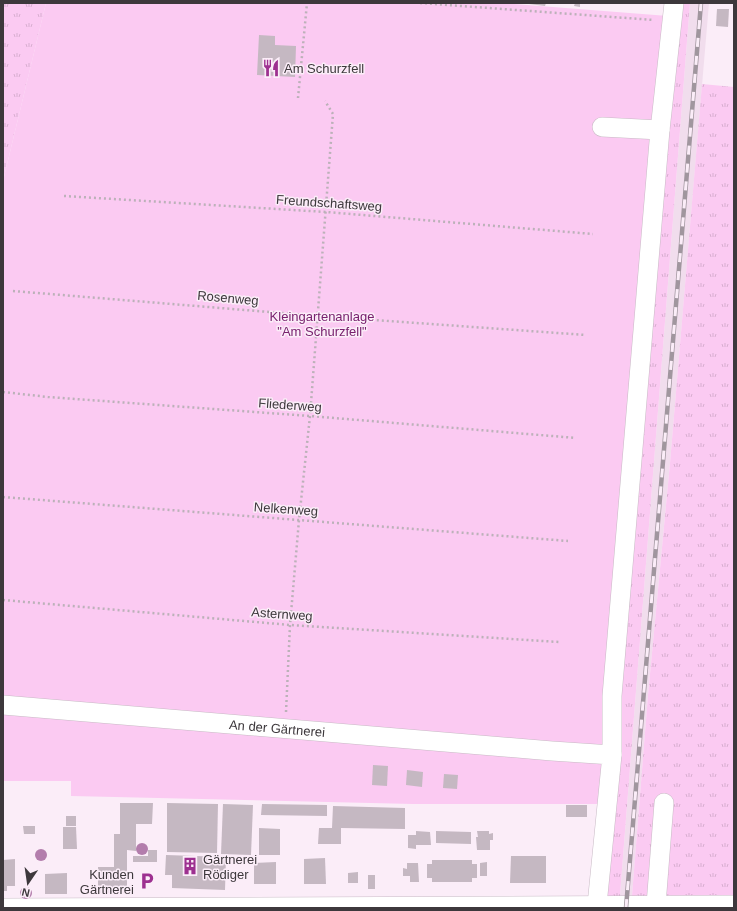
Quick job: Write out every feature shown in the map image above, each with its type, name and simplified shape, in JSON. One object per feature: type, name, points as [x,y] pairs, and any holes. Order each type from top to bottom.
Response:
[{"type":"street","points":[[597,905],[612,755],[612,696],[660,130],[674,3]]},
{"type":"street","points":[[602,127],[660,130]]},
{"type":"street","name":"An der Gärtnerei","points":[[3,705],[612,755]]},
{"type":"street","points":[[656,905],[664,803]]},
{"type":"street","points":[[3,908],[734,904]]},
{"type":"path","points":[[298,98],[307,3]]},
{"type":"path","points":[[420,3],[673,22]]},
{"type":"path","points":[[286,728],[290,625],[310,416],[333,114],[325,101]]},
{"type":"path","name":"Freundschaftsweg","points":[[64,196],[326,212],[593,234]]},
{"type":"path","name":"Rosenweg","points":[[13,291],[318,316],[586,334]]},
{"type":"path","name":"Fliederweg","points":[[3,392],[48,397],[310,416],[576,438]]},
{"type":"path","name":"Nelkenweg","points":[[3,497],[568,541]]},
{"type":"path","name":"Asternweg","points":[[3,600],[290,625],[559,642]]},
{"type":"shaded area","points":[[690,3],[709,3],[670,463],[648,695],[631,908],[619,908]]},
{"type":"green space","points":[[3,3],[46,3],[3,181]]},
{"type":"green space","name":"Kleingartenanlage \"Am Schurzfell\"","points":[[46,3],[501,3],[668,16],[600,804],[413,804],[71,796],[71,781],[3,781],[3,181]]},
{"type":"green space","points":[[669,3],[690,3],[619,908],[606,908],[600,804]]},
{"type":"green space","points":[[702,84],[734,87],[734,908],[631,908],[648,695],[670,463]]},
{"type":"building","points":[[529,3],[546,3],[545,6]]},
{"type":"building","points":[[575,3],[580,3],[580,7],[574,6]]},
{"type":"building","points":[[717,9],[729,9],[728,27],[716,26]]},
{"type":"building","points":[[259,35],[275,36],[275,45],[296,46],[295,77],[257,75]]},
{"type":"building","points":[[373,765],[388,766],[387,786],[372,785]]},
{"type":"building","points":[[407,770],[423,772],[422,787],[406,785]]},
{"type":"building","points":[[444,774],[458,775],[457,789],[443,788]]},
{"type":"building","points":[[120,803],[153,803],[152,824],[136,824],[136,851],[127,850],[127,893],[98,893],[98,867],[114,867],[114,834],[120,834]]},
{"type":"building","points":[[167,803],[218,804],[217,853],[167,852]]},
{"type":"building","points":[[223,804],[253,805],[251,855],[221,854]]},
{"type":"building","points":[[262,804],[327,805],[327,816],[261,815]]},
{"type":"building","points":[[566,805],[587,805],[587,817],[566,817]]},
{"type":"building","points":[[333,806],[405,808],[405,829],[341,828],[341,844],[318,844],[319,828],[332,828]]},
{"type":"building","points":[[66,816],[76,816],[76,826],[66,826]]},
{"type":"building","points":[[23,826],[35,826],[35,834],[24,834]]},
{"type":"building","points":[[63,827],[76,827],[77,849],[63,849]]},
{"type":"building","points":[[259,828],[280,829],[280,855],[259,855]]},
{"type":"building","points":[[416,831],[430,832],[431,845],[416,845],[416,849],[408,848],[408,835],[416,835]]},
{"type":"building","points":[[436,831],[471,832],[471,844],[436,843]]},
{"type":"building","points":[[477,831],[489,831],[489,834],[493,833],[493,840],[490,840],[490,850],[477,850]]},
{"type":"building","points":[[148,850],[157,850],[157,862],[133,862],[133,856],[148,856]]},
{"type":"building","name":"Gärtnerei Rödiger","points":[[166,855],[226,857],[225,890],[172,888],[172,875],[165,875]]},
{"type":"building","points":[[511,856],[546,856],[546,883],[510,883]]},
{"type":"building","points":[[325,858],[326,884],[304,884],[304,859]]},
{"type":"building","points":[[15,859],[15,886],[7,886],[7,891],[3,891],[3,860]]},
{"type":"building","points":[[432,860],[472,860],[472,864],[477,864],[477,878],[472,878],[472,882],[432,882],[432,878],[427,878],[427,864],[432,864]]},
{"type":"building","points":[[276,862],[276,884],[254,884],[254,863]]},
{"type":"building","points":[[487,862],[487,876],[480,876],[480,863]]},
{"type":"building","points":[[407,863],[418,863],[419,882],[410,882],[410,876],[403,876],[403,868],[407,869]]},
{"type":"building","points":[[358,872],[358,883],[348,883],[348,873]]},
{"type":"building","points":[[67,873],[67,894],[45,894],[45,874]]},
{"type":"building","points":[[368,875],[375,875],[375,889],[368,889]]},
{"type":"railway","points":[[626,908],[701,3]]},
{"type":"place","name":"Am Schurzfell","points":[[271,68]]},
{"type":"place","name":"Gärtnerei Rödiger","points":[[190,866]]},
{"type":"place","name":"Kunden Gärtnerei","points":[[147,881]]}]
